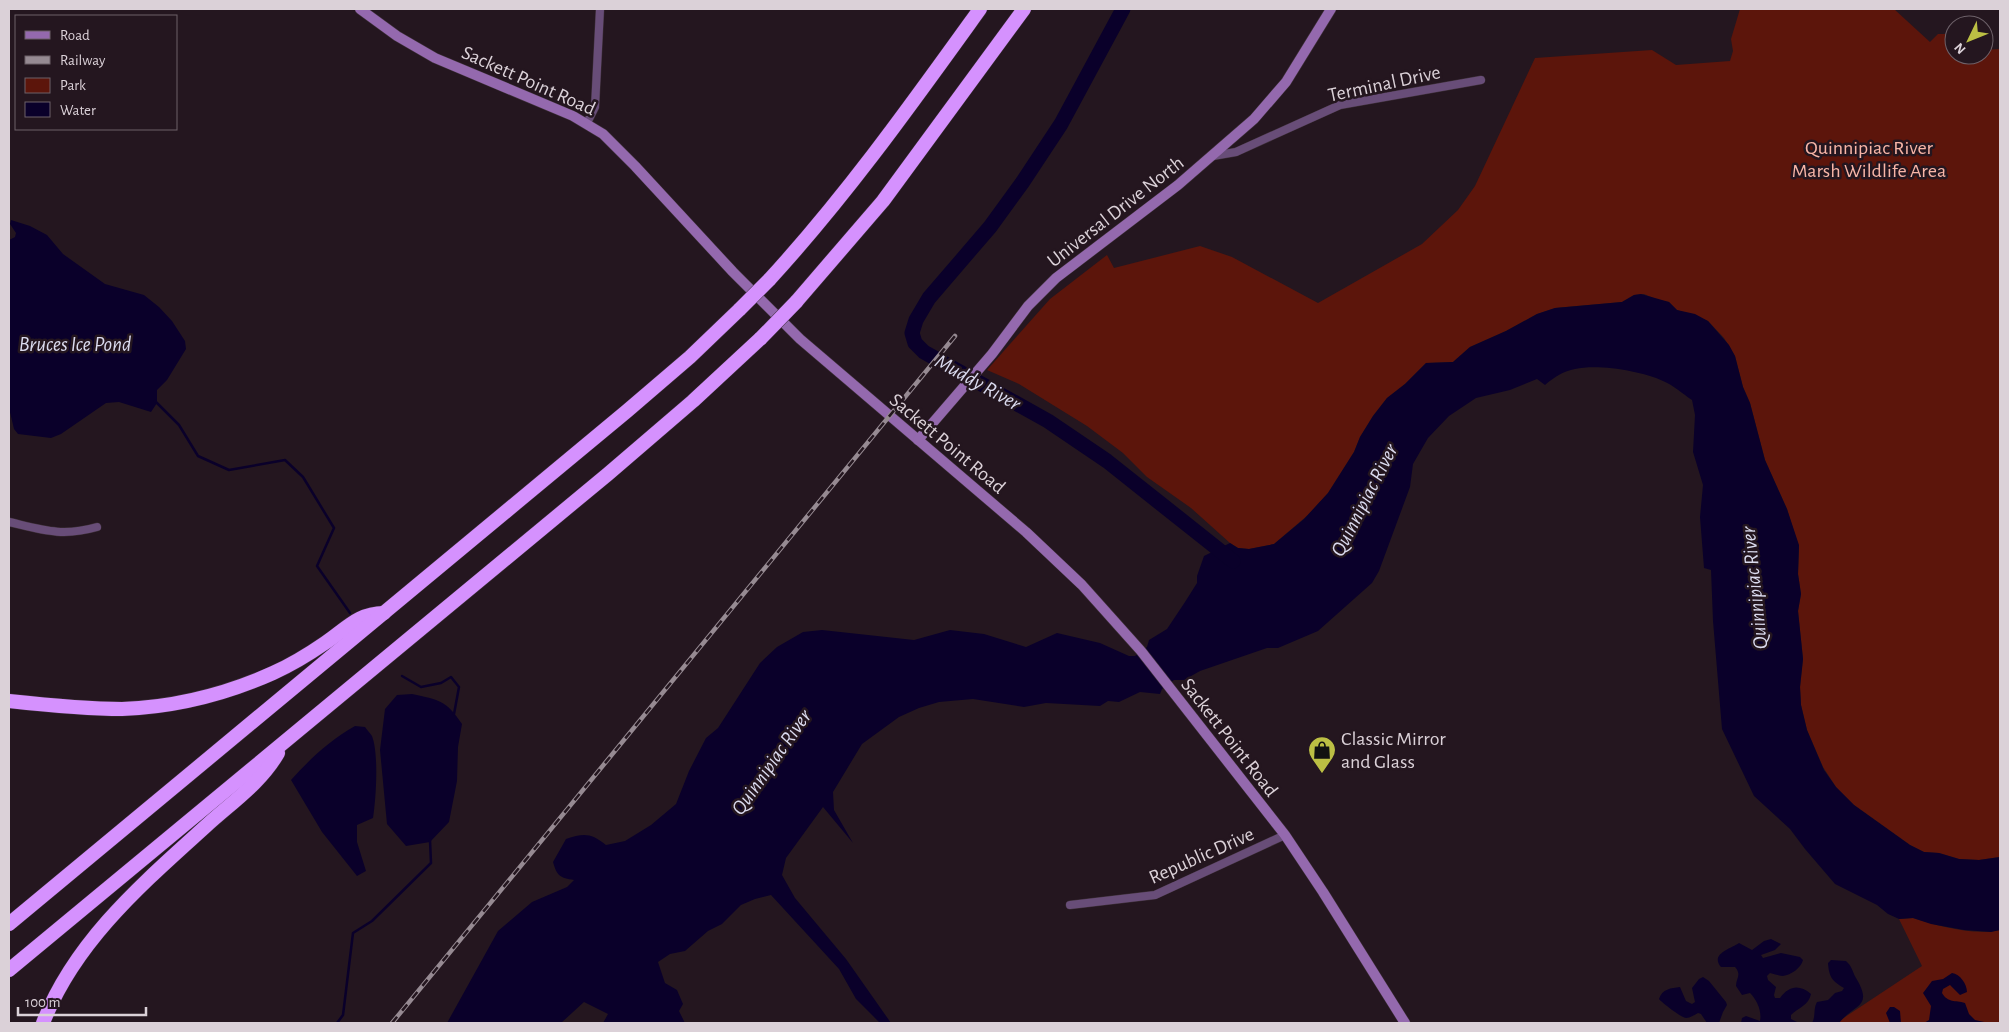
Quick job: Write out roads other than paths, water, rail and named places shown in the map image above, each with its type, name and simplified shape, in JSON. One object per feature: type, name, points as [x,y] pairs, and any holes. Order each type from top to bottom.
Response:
[{"type":"highway","points":[[9,924],[655,388],[740,310],[848,189],[980,9]]},
{"type":"highway","points":[[9,970],[653,436],[727,371],[796,302],[883,201],[1024,9]]},
{"type":"highway","points":[[9,701],[85,708],[122,708],[149,707],[188,701],[231,689],[274,672],[319,647],[360,617],[384,613]]},
{"type":"highway","points":[[43,1023],[65,976],[94,935],[180,850],[261,777],[283,744]]},
{"type":"street","name":"Sackett Point Road","points":[[360,9],[397,36],[435,58],[587,123],[621,151],[733,272],[800,339],[1071,574],[1105,609],[1141,651],[1285,835],[1405,1023]]},
{"type":"street","points":[[587,123],[595,107],[600,9]]},
{"type":"street","name":"Universal Drive North","points":[[918,440],[992,354],[1028,306],[1056,278],[1213,156],[1254,119],[1286,82],[1331,9]]},
{"type":"street","name":"Terminal Drive","points":[[1213,156],[1236,152],[1340,105],[1480,80]]},
{"type":"street","points":[[9,522],[57,533],[79,532],[97,527]]},
{"type":"street","name":"Republic Drive","points":[[1070,905],[1156,895],[1285,835]]},
{"type":"water","name":"Bruces Ice Pond","points":[[11,220],[30,226],[47,235],[63,254],[105,284],[144,295],[172,321],[185,341],[186,349],[167,380],[157,390],[157,403],[151,412],[119,402],[106,403],[61,434],[51,438],[18,434],[14,429],[9,408],[9,240],[15,237],[16,233],[10,224]]},
{"type":"water","name":"Quinnipiac River","points":[[1641,294],[1669,302],[1677,310],[1695,314],[1708,321],[1729,345],[1735,356],[1765,460],[1787,509],[1799,545],[1798,574],[1801,594],[1798,611],[1803,659],[1800,687],[1801,705],[1807,730],[1824,770],[1836,787],[1854,805],[1910,845],[1924,852],[1939,853],[1959,859],[1979,860],[2000,857],[2000,930],[1991,932],[1964,930],[1931,924],[1913,918],[1899,919],[1888,914],[1877,905],[1835,884],[1790,829],[1754,796],[1722,729],[1713,621],[1711,570],[1704,568],[1700,517],[1703,485],[1693,452],[1695,415],[1692,400],[1674,387],[1654,377],[1620,369],[1596,367],[1571,370],[1545,385],[1537,379],[1510,390],[1476,398],[1449,416],[1428,438],[1413,464],[1410,487],[1379,571],[1372,583],[1318,631],[1278,648],[1267,648],[1200,671],[1184,680],[1174,680],[1162,689],[1160,694],[1140,692],[1119,702],[1108,701],[1100,706],[1046,703],[1024,707],[973,699],[939,702],[899,717],[862,744],[833,792],[834,810],[853,843],[823,807],[786,858],[782,875],[795,898],[846,959],[891,1023],[880,1023],[856,999],[839,969],[771,895],[741,905],[722,924],[708,931],[685,951],[670,954],[658,962],[665,983],[677,990],[683,1004],[679,1011],[685,1023],[603,1023],[608,1014],[584,1002],[561,1023],[447,1023],[498,931],[532,902],[567,887],[574,880],[560,876],[553,862],[566,839],[587,835],[596,838],[606,845],[625,841],[651,825],[676,804],[689,771],[706,738],[718,728],[760,663],[777,647],[803,632],[822,630],[914,640],[950,630],[984,634],[1026,647],[1057,633],[1100,643],[1129,656],[1135,656],[1147,647],[1149,640],[1167,629],[1197,583],[1197,576],[1204,556],[1230,543],[1238,548],[1249,549],[1274,544],[1304,519],[1328,493],[1354,452],[1360,437],[1373,416],[1387,398],[1405,384],[1426,363],[1453,362],[1470,347],[1506,331],[1537,314],[1555,308],[1622,302],[1634,295]]},
{"type":"water","points":[[412,694],[441,702],[451,710],[462,724],[458,747],[457,781],[449,822],[430,842],[406,846],[387,824],[380,750],[385,709],[397,695]]},
{"type":"water","points":[[355,726],[365,727],[372,736],[376,754],[376,788],[373,818],[357,825],[357,842],[366,871],[357,876],[322,832],[291,780],[321,750]]},
{"type":"water","points":[[1771,939],[1781,944],[1775,950],[1761,955],[1763,958],[1781,953],[1800,957],[1803,960],[1795,971],[1789,974],[1781,976],[1770,973],[1767,976],[1768,980],[1776,987],[1775,998],[1780,998],[1787,991],[1798,988],[1811,994],[1810,998],[1806,1004],[1791,1015],[1791,1019],[1799,1023],[1741,1023],[1742,1018],[1746,1016],[1760,1021],[1758,1006],[1750,993],[1742,995],[1736,986],[1737,970],[1735,967],[1721,967],[1718,962],[1719,955],[1739,943],[1752,950],[1764,941]]},
{"type":"water","points":[[1831,960],[1846,961],[1850,965],[1861,988],[1862,1000],[1860,1005],[1839,1023],[1812,1023],[1817,1002],[1828,1000],[1844,988],[1834,981],[1830,975],[1828,963]]},
{"type":"water","points":[[1952,973],[1958,975],[1962,980],[1967,992],[1960,995],[1950,985],[1943,989],[1942,993],[1944,996],[1949,1000],[1965,1003],[1969,1014],[1975,1020],[1989,1023],[1924,1023],[1929,1020],[1931,1006],[1923,993],[1932,981],[1943,979]]},
{"type":"water","points":[[1703,977],[1709,981],[1726,1002],[1727,1005],[1719,1023],[1707,1023],[1701,1014],[1698,1013],[1686,1018],[1672,1010],[1659,999],[1665,991],[1680,987],[1686,1001],[1692,1004],[1695,1002],[1692,988]]},
{"type":"water","points":[[1890,1007],[1900,1011],[1901,1023],[1890,1023],[1886,1013]]},
{"type":"waterway","name":"Muddy River","points":[[1123,9],[1061,124],[990,227],[929,298],[916,320],[912,333],[915,343],[924,352],[1048,421],[1107,461],[1233,561]]},
{"type":"waterway","points":[[155,401],[179,425],[198,456],[229,470],[285,460],[303,477],[334,528],[317,566],[350,613]]},
{"type":"waterway","points":[[402,676],[421,687],[441,683],[451,677],[459,687],[454,714]]},
{"type":"waterway","points":[[337,1023],[343,1015],[353,933],[372,921],[431,863],[430,840]]},
{"type":"railway","points":[[392,1023],[955,336]]},
{"type":"place","name":"Classic Mirror and Glass","points":[[1322,774]]},
{"type":"park label","name":"Quinnipiac River Marsh Wildlife Area","points":[[1869,158]]}]
